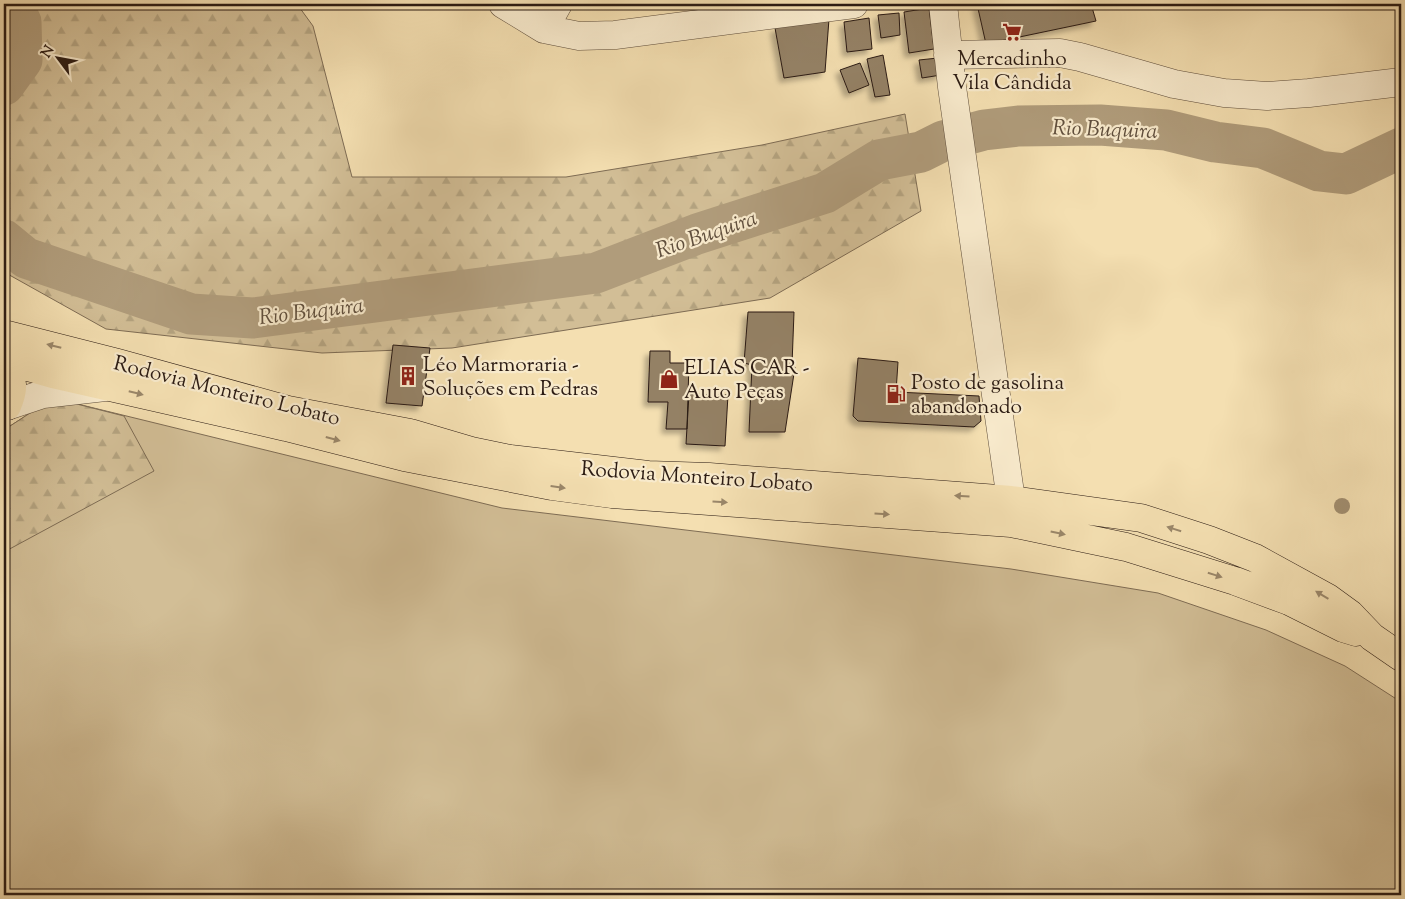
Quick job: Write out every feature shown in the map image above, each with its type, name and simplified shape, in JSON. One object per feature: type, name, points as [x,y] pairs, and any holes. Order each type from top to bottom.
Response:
[{"type":"main road","name":"Rodovia Monteiro Lobato","points":[[4,334],[288,410],[392,429],[472,451],[510,459],[648,475],[709,477],[1011,512],[1235,581],[1288,601],[1343,628],[1372,638],[1401,657]]},
{"type":"main road","name":"Rodovia Monteiro Lobato","points":[[4,360],[53,374],[286,427],[404,457],[552,486],[612,494],[1011,512]]},
{"type":"main road","points":[[4,360],[12,379],[13,391],[5,407]]},
{"type":"main road","points":[[53,374],[76,363],[118,363]]},
{"type":"street","points":[[503,4],[544,29],[579,36],[615,35],[854,4]]},
{"type":"street","points":[[544,29],[558,4]]},
{"type":"street","points":[[944,4],[952,87],[969,195],[1011,512]]},
{"type":"street","points":[[948,56],[1060,53],[1080,56],[1174,84],[1224,93],[1267,96],[1401,82]]},
{"type":"street","points":[[5,407],[35,384],[53,374]]},
{"type":"street","points":[[5,407],[43,394],[107,387]]},
{"type":"green space","points":[[4,4],[297,4],[313,26],[352,177],[566,177],[762,145],[905,114],[921,211],[770,298],[452,348],[322,353],[106,329],[4,272]]},
{"type":"green space","points":[[53,398],[502,508],[1011,569],[1158,593],[1266,630],[1345,666],[1401,702],[1401,895],[4,895],[4,430]]},
{"type":"green space","points":[[53,398],[124,416],[154,471],[4,552],[4,430]]},
{"type":"building","name":"Mercadinho Vila Cândida","points":[[977,4],[1091,4],[1096,21],[986,44]]},
{"type":"building","points":[[929,8],[934,49],[909,53],[904,12]]},
{"type":"building","points":[[899,13],[900,35],[881,38],[878,15]]},
{"type":"building","points":[[869,18],[872,49],[847,52],[844,22]]},
{"type":"building","points":[[829,19],[825,72],[784,78],[775,28]]},
{"type":"building","points":[[883,55],[890,95],[875,97],[867,59]]},
{"type":"building","points":[[938,58],[941,75],[922,78],[919,60]]},
{"type":"building","points":[[860,63],[869,85],[849,93],[840,70]]},
{"type":"building","points":[[748,312],[794,312],[792,365],[795,367],[785,432],[749,432],[752,365],[744,363]]},
{"type":"building","name":"Léo Marmoraria - Soluções em Pedras","points":[[393,345],[430,348],[422,406],[386,403]]},
{"type":"building","name":"ELIAS CAR - Auto Peças","points":[[650,351],[670,351],[670,363],[689,363],[687,429],[666,429],[668,402],[648,402]]},
{"type":"building","name":"Posto de gasolina abandonado","points":[[858,358],[898,362],[896,392],[979,396],[981,421],[974,427],[858,421],[853,416]]},
{"type":"building","points":[[689,394],[728,395],[725,446],[686,444]]},
{"type":"waterway","name":"Rio Buquira","points":[[4,85],[22,60],[21,22],[11,4]]},
{"type":"waterway","name":"Rio Buquira","points":[[4,240],[26,258],[191,314],[253,318],[596,273],[697,234],[825,193],[879,160],[921,152],[943,141],[984,130],[1018,126],[1100,125],[1166,130],[1215,142],[1263,148],[1319,171],[1346,174],[1401,148]]},
{"type":"place","name":"Mercadinho Vila Cândida","points":[[1012,32]]},
{"type":"place","name":"Léo Marmoraria - Soluções em Pedras","points":[[408,376]]},
{"type":"place","name":"ELIAS CAR - Auto Peças","points":[[669,379]]},
{"type":"place","name":"Posto de gasolina abandonado","points":[[896,394]]}]
